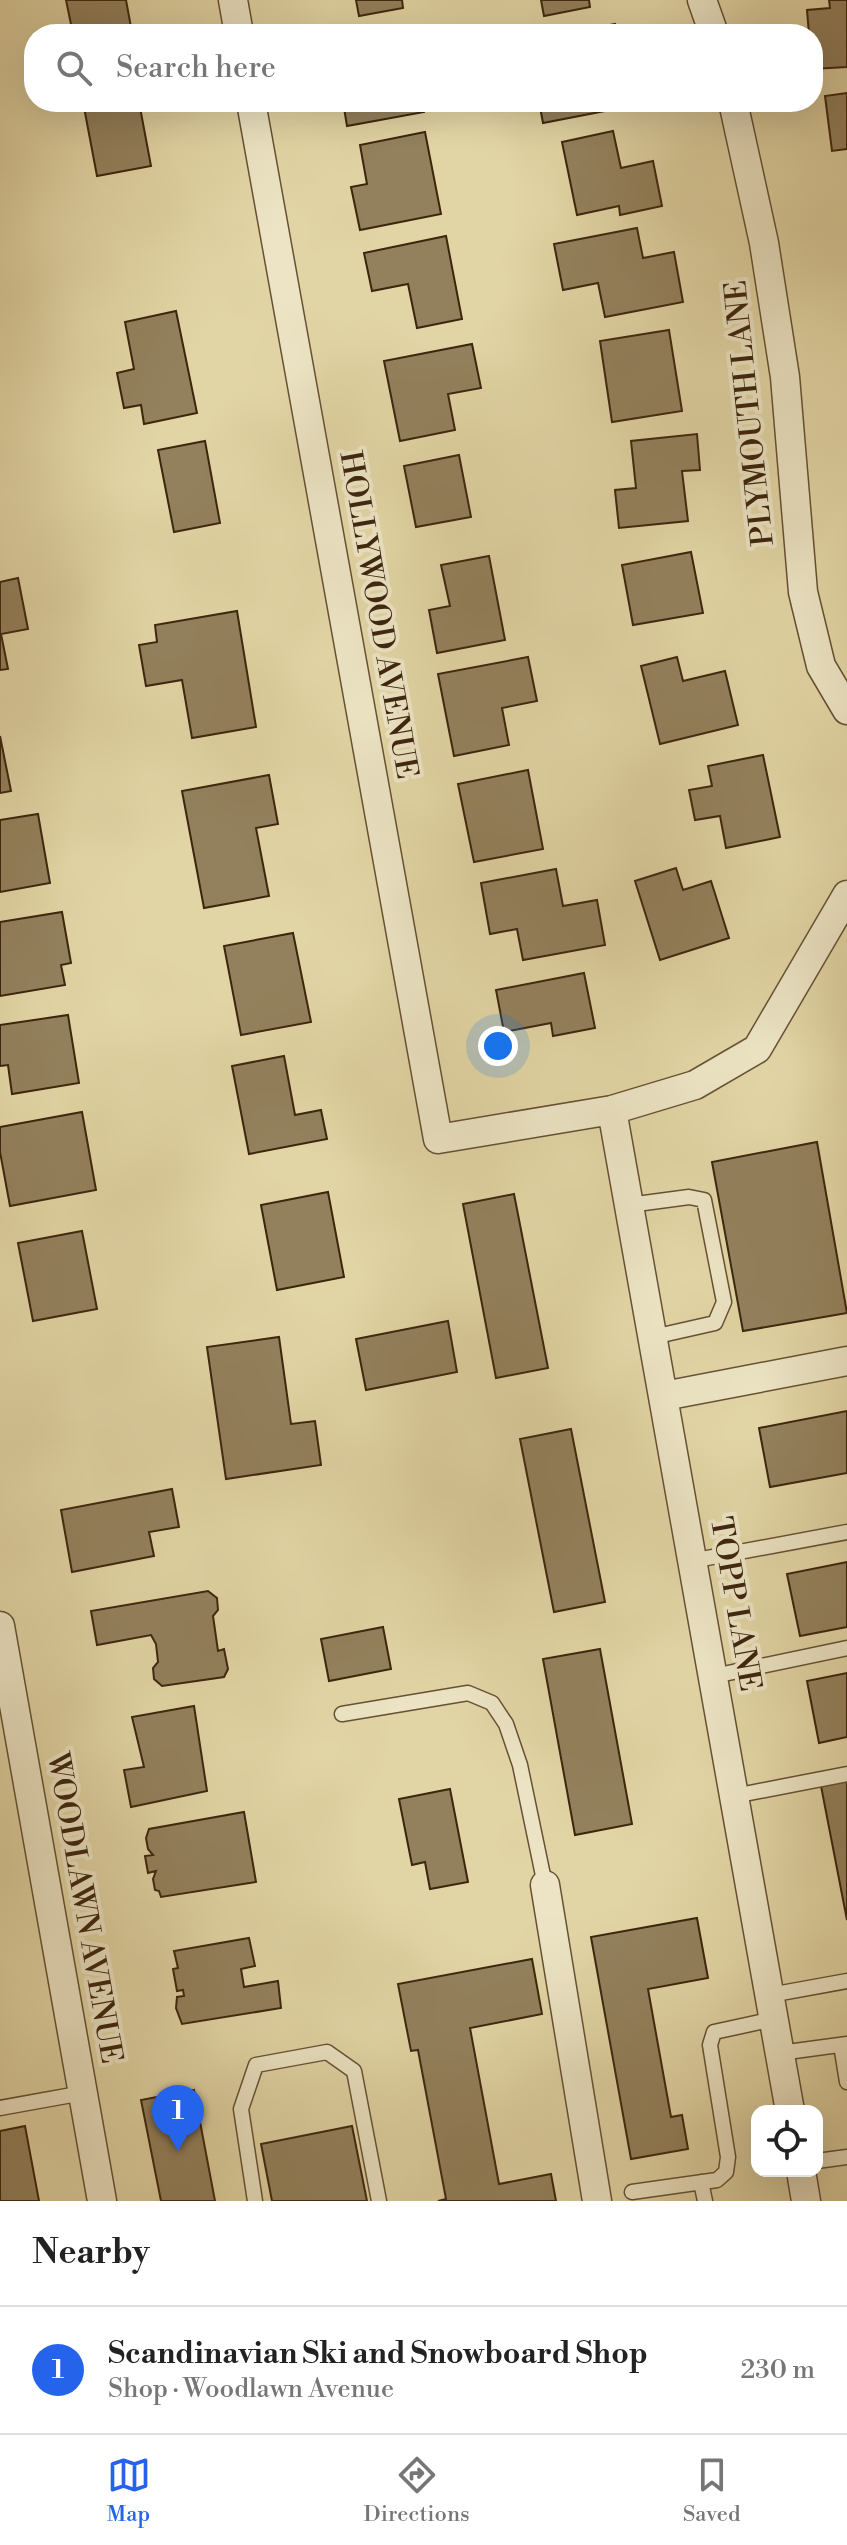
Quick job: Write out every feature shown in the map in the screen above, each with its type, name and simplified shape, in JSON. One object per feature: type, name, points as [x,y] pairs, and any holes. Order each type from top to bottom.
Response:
[{"type":"street","points":[[233,0],[237,24]]},
{"type":"street","points":[[702,0],[710,24]]},
{"type":"street","name":"HOLLYWOOD AVENUE","points":[[253,112],[438,1139],[612,1110]]},
{"type":"street","name":"PLYMOUTH LANE","points":[[735,112],[764,243],[785,377],[803,592],[821,666],[847,710]]},
{"type":"street","points":[[612,1110],[695,1085],[757,1049],[847,895]]},
{"type":"street","name":"TOPP LANE","points":[[612,1110],[789,2105]]},
{"type":"street","points":[[664,1396],[847,1361]]},
{"type":"street","name":"WOODLAWN AVENUE","points":[[0,1626],[102,2201]]},
{"type":"street","points":[[545,1885],[597,2201]]},
{"type":"street","points":[[802,2177],[806,2201]]},
{"type":"lane","points":[[629,1205],[689,1197],[704,1200],[724,1302],[715,1323],[653,1337]]},
{"type":"lane","points":[[691,1561],[847,1532]]},
{"type":"lane","points":[[714,1676],[847,1648]]},
{"type":"lane","points":[[342,1714],[468,1693],[492,1703],[506,1724],[520,1765],[545,1885]]},
{"type":"lane","points":[[734,1796],[847,1774]]},
{"type":"lane","points":[[632,2192],[717,2180],[726,2172],[728,2157],[710,2045],[714,2032],[772,2007],[847,1981]]},
{"type":"lane","points":[[780,2053],[844,2045],[847,2082]]},
{"type":"lane","points":[[255,2201],[241,2109],[256,2065],[327,2052],[354,2071],[379,2201]]},
{"type":"lane","points":[[0,2108],[83,2093]]},
{"type":"lane","points":[[823,2160],[847,2157]]},
{"type":"lane","points":[[701,2182],[705,2201]]},
{"type":"building","points":[[66,0],[126,0],[130,24],[71,24]]},
{"type":"building","points":[[356,0],[402,0],[403,8],[359,16]]},
{"type":"building","points":[[541,0],[589,0],[590,7],[544,16]]},
{"type":"building","points":[[829,0],[847,0],[847,67],[823,68],[823,24],[808,24],[807,10],[830,8]]},
{"type":"building","points":[[847,93],[847,149],[832,151],[825,96]]},
{"type":"building","points":[[85,112],[141,112],[151,166],[97,176]]},
{"type":"building","points":[[345,112],[424,112],[347,126]]},
{"type":"building","points":[[541,112],[600,112],[543,123]]},
{"type":"building","points":[[613,131],[621,168],[653,161],[662,206],[620,215],[619,206],[577,215],[562,142]]},
{"type":"building","points":[[425,132],[441,214],[360,230],[351,187],[367,184],[360,145]]},
{"type":"building","points":[[637,228],[643,258],[674,252],[683,302],[605,317],[598,283],[563,290],[554,244]]},
{"type":"building","points":[[446,236],[462,319],[417,328],[408,284],[372,291],[364,253]]},
{"type":"building","points":[[176,311],[197,413],[144,424],[141,405],[124,408],[117,373],[134,369],[125,322]]},
{"type":"building","points":[[669,330],[682,411],[612,422],[600,341]]},
{"type":"building","points":[[472,344],[481,388],[448,394],[455,430],[400,441],[384,361]]},
{"type":"building","points":[[697,434],[700,470],[682,471],[688,521],[619,528],[615,490],[636,488],[631,441]]},
{"type":"building","points":[[205,441],[220,523],[174,532],[158,450]]},
{"type":"building","points":[[459,455],[471,517],[416,527],[404,466]]},
{"type":"building","points":[[691,552],[703,613],[633,625],[622,565]]},
{"type":"building","points":[[489,556],[505,640],[437,653],[429,610],[450,606],[441,565]]},
{"type":"building","points":[[18,578],[28,629],[1,634],[8,669],[0,670],[0,582]]},
{"type":"building","points":[[237,611],[256,727],[192,738],[182,680],[146,686],[139,645],[157,642],[155,625]]},
{"type":"building","points":[[528,657],[537,701],[502,708],[509,745],[454,756],[438,674]]},
{"type":"building","points":[[677,657],[683,681],[725,671],[738,725],[660,744],[641,666]]},
{"type":"building","points":[[0,736],[11,791],[0,793]]},
{"type":"building","points":[[763,755],[780,837],[726,848],[720,816],[695,820],[689,790],[712,786],[708,766]]},
{"type":"building","points":[[528,770],[543,849],[474,862],[458,784]]},
{"type":"building","points":[[269,775],[278,824],[256,828],[269,896],[204,908],[182,791]]},
{"type":"building","points":[[38,814],[50,883],[0,892],[0,820]]},
{"type":"building","points":[[676,868],[683,890],[711,881],[729,938],[660,960],[635,881]]},
{"type":"building","points":[[556,869],[563,906],[597,900],[605,945],[523,960],[517,929],[490,934],[481,883]]},
{"type":"building","points":[[62,912],[71,963],[61,965],[65,985],[0,996],[0,922]]},
{"type":"building","points":[[293,933],[311,1022],[241,1035],[224,946]]},
{"type":"building","points":[[584,973],[595,1028],[553,1036],[551,1023],[504,1032],[496,990]]},
{"type":"building","points":[[68,1015],[79,1083],[12,1094],[8,1065],[0,1066],[0,1025]]},
{"type":"building","points":[[284,1056],[295,1115],[321,1110],[327,1139],[249,1154],[232,1066]]},
{"type":"building","points":[[82,1112],[96,1190],[10,1206],[0,1152],[0,1127]]},
{"type":"building","points":[[817,1142],[847,1313],[743,1331],[712,1162]]},
{"type":"building","points":[[328,1192],[344,1277],[277,1290],[261,1205]]},
{"type":"building","points":[[514,1194],[548,1368],[496,1378],[463,1204]]},
{"type":"building","points":[[82,1231],[97,1309],[33,1321],[18,1243]]},
{"type":"building","points":[[448,1321],[457,1372],[366,1390],[356,1339]]},
{"type":"building","points":[[279,1337],[291,1424],[315,1421],[321,1465],[226,1479],[207,1347]]},
{"type":"building","points":[[847,1411],[847,1473],[770,1487],[759,1428]]},
{"type":"building","points":[[571,1429],[605,1602],[554,1612],[520,1439]]},
{"type":"building","points":[[172,1489],[179,1527],[149,1532],[154,1556],[72,1572],[61,1510]]},
{"type":"building","points":[[847,1562],[847,1627],[800,1636],[787,1574]]},
{"type":"building","points":[[208,1591],[217,1598],[218,1610],[213,1616],[218,1651],[224,1649],[228,1669],[224,1677],[162,1686],[154,1679],[153,1668],[158,1662],[156,1644],[151,1635],[97,1645],[91,1611]]},
{"type":"building","points":[[383,1627],[391,1669],[329,1681],[321,1639]]},
{"type":"building","points":[[600,1649],[632,1824],[575,1835],[543,1659]]},
{"type":"building","points":[[847,1673],[847,1737],[819,1743],[807,1681]]},
{"type":"building","points":[[194,1706],[207,1791],[131,1807],[124,1770],[144,1767],[132,1717]]},
{"type":"building","points":[[847,1781],[847,1920],[821,1786]]},
{"type":"building","points":[[450,1789],[468,1882],[430,1889],[425,1862],[412,1865],[399,1799]]},
{"type":"building","points":[[244,1812],[256,1882],[161,1897],[155,1890],[153,1879],[156,1871],[148,1873],[145,1856],[153,1855],[146,1838],[149,1829]]},
{"type":"building","points":[[697,1918],[708,1978],[648,1989],[671,2117],[682,2115],[688,2149],[631,2159],[591,1937]]},
{"type":"building","points":[[249,1938],[255,1966],[241,1969],[244,1987],[278,1981],[281,2008],[182,2024],[176,2008],[177,1997],[184,1996],[183,1990],[177,1991],[173,1969],[178,1968],[174,1951]]},
{"type":"building","points":[[532,1959],[542,2014],[470,2028],[499,2184],[551,2174],[556,2201],[438,2201],[446,2199],[418,2050],[411,2051],[398,1984]]},
{"type":"building","points":[[194,2090],[215,2201],[161,2201],[141,2100]]},
{"type":"building","points":[[25,2126],[39,2201],[0,2201],[0,2131]]},
{"type":"building","points":[[352,2126],[367,2201],[272,2201],[261,2144]]},
{"type":"place","name":"Scandinavian Ski and Snowboard Shop","points":[[178,2151]]}]
